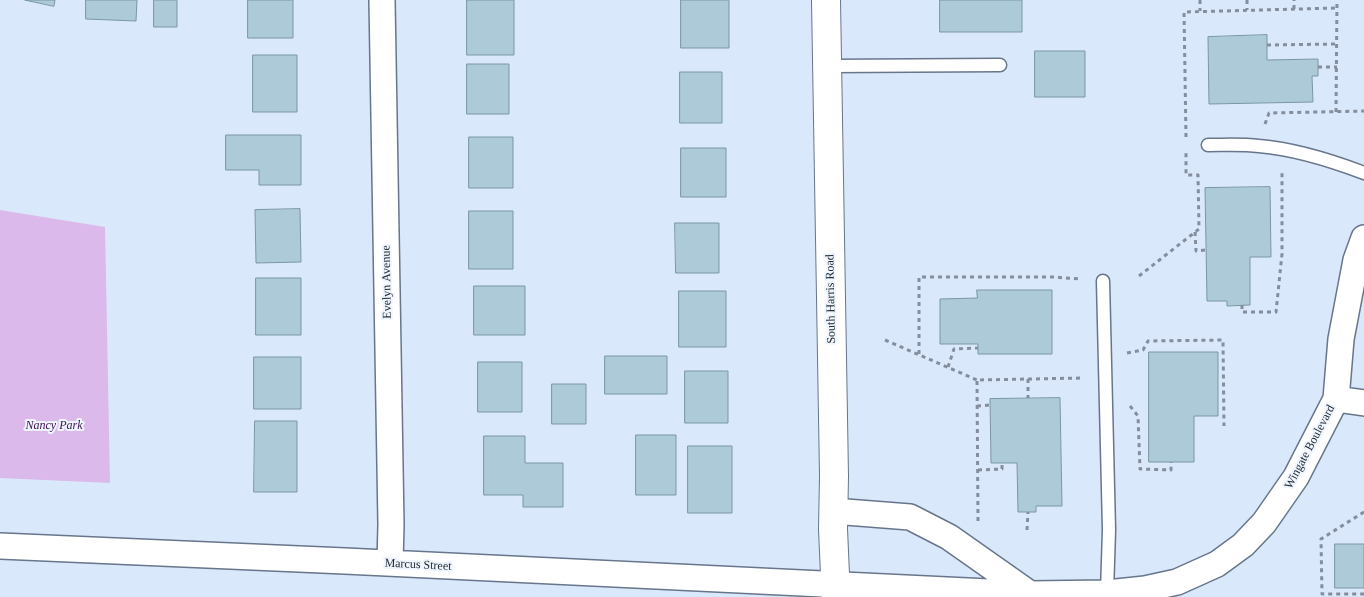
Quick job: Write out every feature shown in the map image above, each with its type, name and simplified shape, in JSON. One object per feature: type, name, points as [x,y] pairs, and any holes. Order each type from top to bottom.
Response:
[{"type":"main road","name":"South Harris Road","points":[[826,0],[835,590]]},
{"type":"street","name":"Evelyn Avenue","points":[[382,0],[391,514],[390,563]]},
{"type":"street","name":"Wingate Boulevard","points":[[835,590],[1030,594],[1108,593],[1145,589],[1177,582],[1217,564],[1243,545],[1264,523],[1296,477],[1336,399],[1341,339],[1356,260],[1364,238]]},
{"type":"street","name":"Wingate Boulevard","points":[[1336,399],[1364,403]]},
{"type":"street","points":[[833,511],[910,517],[949,537],[1030,594]]},
{"type":"street","name":"Marcus Street","points":[[0,546],[390,563],[835,590]]},
{"type":"lane","points":[[827,66],[1000,65]]},
{"type":"lane","points":[[1208,146],[1257,146],[1281,149],[1314,155],[1364,173]]},
{"type":"lane","points":[[1103,281],[1109,530],[1108,593]]},
{"type":"path","points":[[1200,0],[1200,11]]},
{"type":"path","points":[[1247,0],[1247,10]]},
{"type":"path","points":[[1294,0],[1294,9]]},
{"type":"path","points":[[1336,112],[1337,0]]},
{"type":"path","points":[[1186,143],[1184,12],[1337,8]]},
{"type":"path","points":[[1267,45],[1337,44]]},
{"type":"path","points":[[1318,68],[1337,68]]},
{"type":"path","points":[[1269,113],[1364,112]]},
{"type":"path","points":[[1139,276],[1198,229],[1198,175],[1186,175],[1186,151]]},
{"type":"path","points":[[1242,305],[1242,312],[1276,312],[1282,254],[1282,185]]},
{"type":"path","points":[[1195,232],[1196,251],[1206,250]]},
{"type":"path","points":[[919,354],[919,277],[1053,277],[1103,281]]},
{"type":"path","points":[[885,340],[976,380],[1084,378]]},
{"type":"path","points":[[1138,352],[1143,350],[1148,341],[1223,340],[1224,426]]},
{"type":"path","points":[[948,367],[954,349],[978,348]]},
{"type":"path","points":[[1028,379],[1028,398]]},
{"type":"path","points":[[976,380],[979,527]]},
{"type":"path","points":[[977,406],[990,405]]},
{"type":"path","points":[[1138,416],[1140,469],[1171,470],[1171,462]]},
{"type":"path","points":[[978,470],[1002,469],[1002,462]]},
{"type":"path","points":[[1027,530],[1028,512]]},
{"type":"path","points":[[1364,512],[1321,540],[1322,594],[1364,594]]},
{"type":"green space","name":"Nancy Park","points":[[0,210],[105,227],[110,483],[0,478]]},
{"type":"building","points":[[25,0],[55,0],[54,6]]},
{"type":"building","points":[[86,0],[137,0],[136,21],[86,19]]},
{"type":"building","points":[[154,0],[177,0],[177,27],[154,27]]},
{"type":"building","points":[[248,0],[293,0],[293,38],[248,38]]},
{"type":"building","points":[[467,0],[514,0],[514,55],[467,55]]},
{"type":"building","points":[[681,0],[729,0],[729,48],[681,48]]},
{"type":"building","points":[[940,0],[1022,0],[1022,32],[940,32]]},
{"type":"building","points":[[1267,35],[1267,60],[1318,59],[1318,76],[1312,76],[1313,102],[1209,104],[1208,37]]},
{"type":"building","points":[[1035,51],[1085,51],[1085,97],[1035,97]]},
{"type":"building","points":[[253,55],[297,55],[297,112],[253,112]]},
{"type":"building","points":[[467,64],[509,64],[509,114],[467,114]]},
{"type":"building","points":[[680,72],[722,72],[722,123],[680,123]]},
{"type":"building","points":[[226,135],[301,135],[301,185],[259,185],[259,170],[226,170]]},
{"type":"building","points":[[469,137],[513,137],[513,188],[469,188]]},
{"type":"building","points":[[681,148],[726,148],[726,197],[681,197]]},
{"type":"building","points":[[1270,187],[1271,257],[1250,257],[1250,305],[1227,306],[1227,301],[1207,301],[1205,188]]},
{"type":"building","points":[[300,209],[301,262],[256,263],[255,210]]},
{"type":"building","points":[[469,211],[513,211],[513,269],[469,269]]},
{"type":"building","points":[[675,223],[719,223],[719,273],[676,273]]},
{"type":"building","points":[[256,278],[301,278],[301,335],[256,335]]},
{"type":"building","points":[[474,286],[525,286],[525,335],[474,335]]},
{"type":"building","points":[[977,290],[1052,290],[1052,354],[978,354],[978,344],[940,344],[940,299],[977,298]]},
{"type":"building","points":[[679,291],[726,291],[726,347],[679,347]]},
{"type":"building","points":[[1149,352],[1218,352],[1218,416],[1194,416],[1194,462],[1149,462]]},
{"type":"building","points":[[605,356],[667,356],[667,394],[605,394]]},
{"type":"building","points":[[254,357],[301,357],[301,409],[254,409]]},
{"type":"building","points":[[478,362],[522,362],[522,412],[478,412]]},
{"type":"building","points":[[685,371],[728,371],[728,423],[685,423]]},
{"type":"building","points":[[552,384],[586,384],[586,424],[552,424]]},
{"type":"building","points":[[1060,398],[1062,506],[1036,506],[1036,512],[1018,512],[1017,463],[991,463],[990,399]]},
{"type":"building","points":[[255,421],[297,421],[297,492],[254,492]]},
{"type":"building","points":[[636,435],[676,435],[676,495],[636,495]]},
{"type":"building","points":[[484,436],[525,436],[525,463],[563,463],[563,507],[523,507],[523,495],[484,495]]},
{"type":"building","points":[[688,446],[732,446],[732,513],[688,513]]},
{"type":"building","points":[[1335,544],[1364,544],[1364,588],[1335,588]]}]
